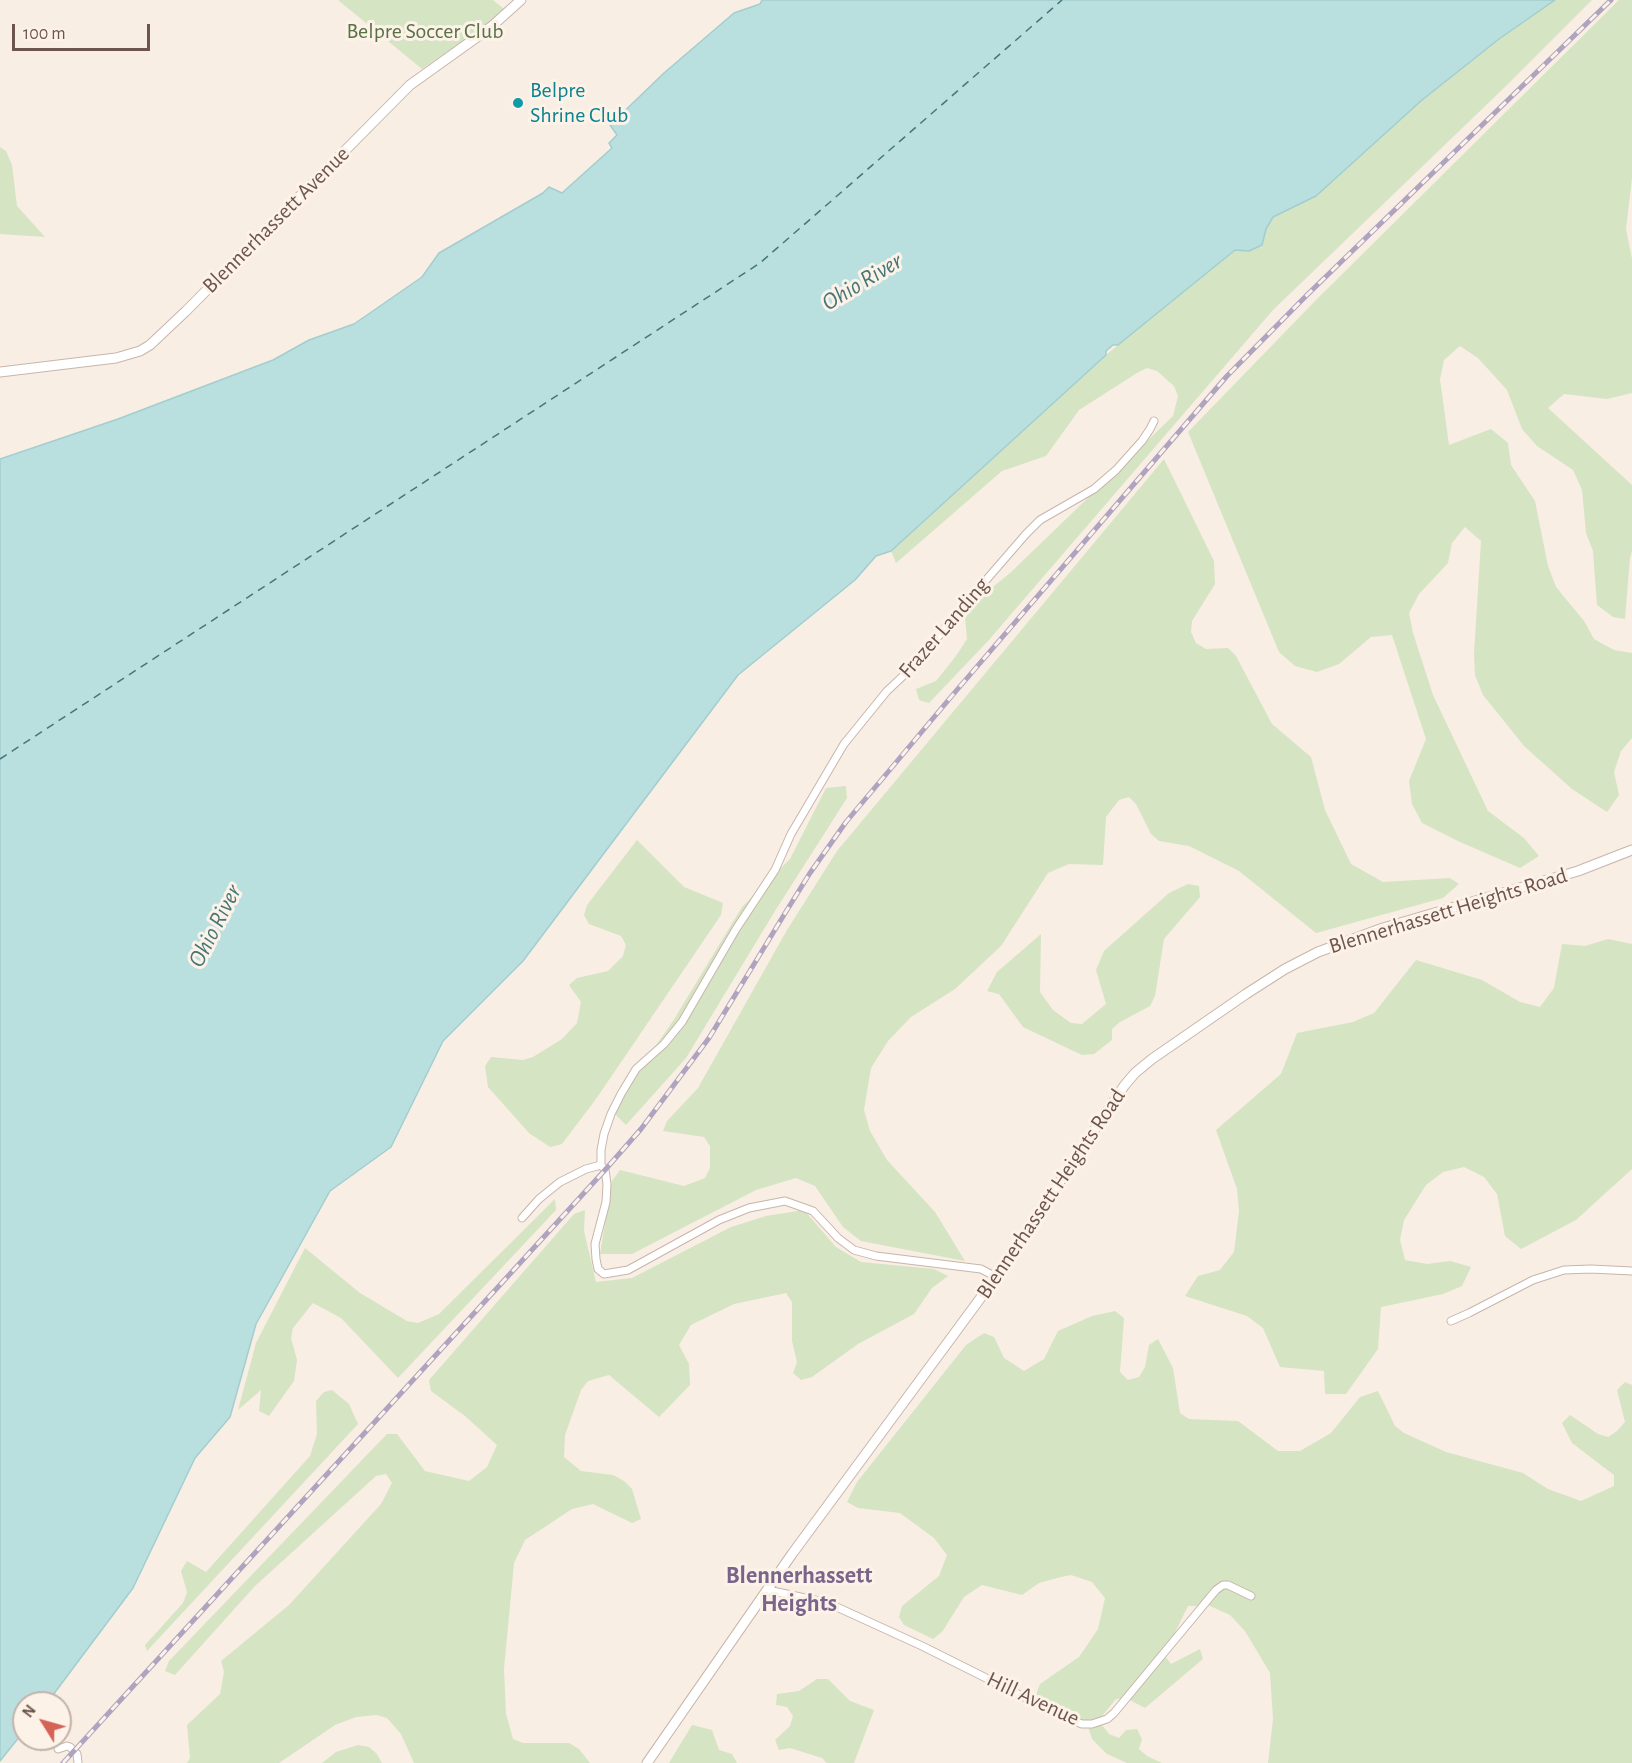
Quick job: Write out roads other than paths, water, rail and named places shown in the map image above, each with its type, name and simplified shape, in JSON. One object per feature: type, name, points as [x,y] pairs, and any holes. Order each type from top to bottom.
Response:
[{"type":"street","name":"Blennerhassett Avenue","points":[[0,372],[117,358],[140,351],[150,345],[186,312],[415,81],[491,27],[521,0]]},
{"type":"street","name":"Frazer Landing","points":[[996,1277],[981,1269],[876,1256],[854,1250],[838,1238],[813,1211],[784,1201],[749,1209],[719,1220],[628,1270],[604,1274],[598,1269],[595,1251],[606,1202],[605,1170],[602,1165],[601,1150],[611,1114],[621,1094],[636,1069],[664,1044],[682,1022],[736,929],[775,870],[790,834],[844,744],[887,691],[918,662],[1026,534],[1040,520],[1094,489],[1116,470],[1142,441],[1154,421]]},
{"type":"street","name":"Blennerhassett Heights Road","points":[[647,1763],[792,1554],[996,1277],[1135,1073],[1246,994],[1285,969],[1318,952],[1383,928],[1578,871],[1632,850]]},
{"type":"street","points":[[522,1218],[539,1199],[560,1182],[573,1174],[602,1165]]},
{"type":"street","points":[[1451,1321],[1533,1280],[1564,1270],[1632,1271]]},
{"type":"street","name":"Hill Avenue","points":[[768,1590],[828,1603],[1082,1724],[1092,1724],[1107,1719],[1114,1713],[1216,1590],[1223,1585],[1228,1585],[1251,1596]]},
{"type":"street","points":[[72,1749],[77,1754],[78,1763]]},
{"type":"water","name":"Ohio River","points":[[762,0],[1555,0],[1499,39],[1422,100],[1316,196],[1273,217],[1266,229],[1262,245],[1249,251],[1235,250],[1118,345],[1113,345],[1106,351],[1106,355],[891,551],[876,556],[855,580],[738,675],[523,961],[443,1041],[391,1147],[330,1191],[256,1324],[230,1417],[195,1458],[133,1588],[56,1691],[12,1691],[12,1746],[0,1761],[0,459],[118,419],[273,360],[309,340],[354,324],[422,277],[439,253],[543,193],[549,187],[562,193],[612,148],[609,143],[617,135],[610,125],[664,73],[734,13],[760,4]]},
{"type":"railway","points":[[63,1763],[641,1129],[709,1038],[810,873],[846,822],[1227,376],[1308,294],[1611,0]]},
{"type":"place","name":"Belpre Shrine Club","points":[[518,103]]},
{"type":"district","name":"Blennerhassett Heights","points":[[799,1590]]},
{"type":"park label","name":"Belpre Soccer Club","points":[[425,31]]}]
